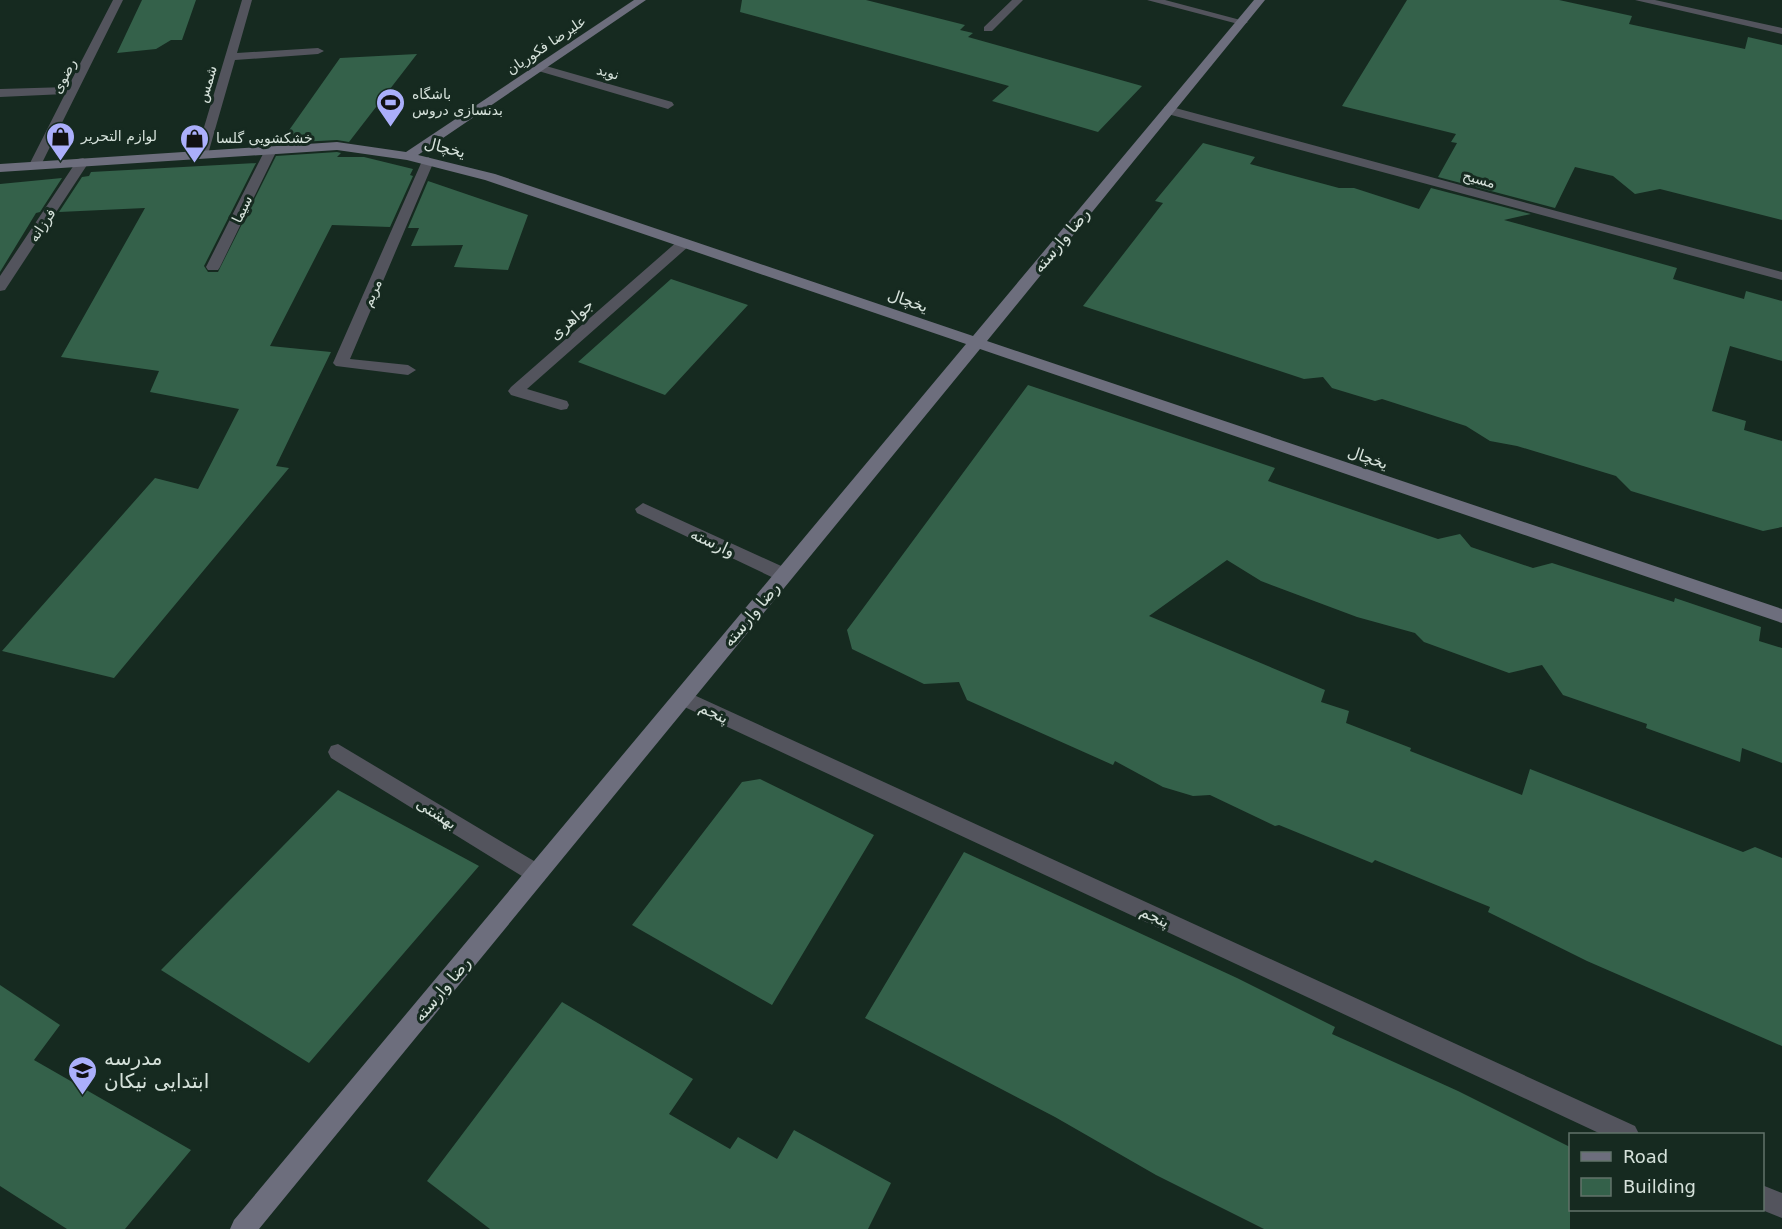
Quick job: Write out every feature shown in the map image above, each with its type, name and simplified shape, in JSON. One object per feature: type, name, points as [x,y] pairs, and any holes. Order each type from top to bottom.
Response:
[{"type":"street","name":"رضوی","points":[[35,165],[118,0]]},
{"type":"street","name":"شمس","points":[[202,154],[248,0]]},
{"type":"street","name":"علیرضا فکوریان","points":[[408,156],[641,0]]},
{"type":"street","points":[[988,29],[1018,0]]},
{"type":"street","points":[[1152,0],[1242,22]]},
{"type":"street","name":"رضا وارسته","points":[[243,1229],[1260,0]]},
{"type":"street","points":[[1640,0],[1782,31]]},
{"type":"street","name":"شمس","points":[[231,57],[318,51]]},
{"type":"street","name":"نوید","points":[[539,68],[668,105]]},
{"type":"street","points":[[0,93],[74,90]]},
{"type":"street","name":"مسیح","points":[[1168,110],[1782,276]]},
{"type":"street","name":"یخچال","points":[[0,168],[337,146],[428,161],[490,177],[1782,616]]},
{"type":"street","name":"سیما","points":[[213,267],[271,150]]},
{"type":"street","name":"مریم","points":[[408,370],[341,363],[428,161]]},
{"type":"street","name":"فرزانه","points":[[0,287],[83,162]]},
{"type":"street","name":"جواهری","points":[[561,405],[516,391],[684,243]]},
{"type":"street","name":"وارسته","points":[[643,509],[784,575]]},
{"type":"street","name":"پنجم","points":[[683,698],[1625,1133]]},
{"type":"street","name":"بهشتی","points":[[338,752],[537,874]]},
{"type":"street","points":[[1764,1198],[1782,1206]]},
{"type":"building","points":[[142,0],[196,0],[182,40],[171,40],[156,49],[117,53]]},
{"type":"building","points":[[742,0],[866,0],[965,25],[960,30],[973,33],[968,37],[1142,86],[1098,132],[992,101],[1009,86],[740,12]]},
{"type":"building","points":[[1407,0],[1559,0],[1632,16],[1629,24],[1745,49],[1748,37],[1782,45],[1782,220],[1660,189],[1635,194],[1613,176],[1575,167],[1555,208],[1438,177],[1457,143],[1451,142],[1456,134],[1342,106]]},
{"type":"building","points":[[417,54],[349,142],[337,140],[280,143],[340,58]]},
{"type":"building","points":[[1203,143],[1255,157],[1250,164],[1339,188],[1354,188],[1419,209],[1431,188],[1531,214],[1504,220],[1677,268],[1673,279],[1744,299],[1746,291],[1782,301],[1782,361],[1730,346],[1712,411],[1746,421],[1744,430],[1782,441],[1782,527],[1763,531],[1631,491],[1616,476],[1517,446],[1490,441],[1466,426],[1382,399],[1375,401],[1332,388],[1323,377],[1304,379],[1083,306],[1163,203],[1155,201]]},
{"type":"building","points":[[341,153],[337,157],[364,157],[413,169],[410,175],[413,176],[390,227],[332,225],[270,346],[331,352],[276,466],[289,468],[114,678],[2,651],[155,478],[198,489],[239,409],[150,392],[159,371],[61,357],[145,208],[59,212],[82,177],[89,176],[91,172],[256,163],[204,266],[208,272],[218,272],[276,156]]},
{"type":"building","points":[[62,178],[40,212],[36,213],[0,272],[0,184]]},
{"type":"building","points":[[428,181],[528,215],[508,270],[454,267],[463,245],[411,246],[419,228],[408,228]]},
{"type":"building","points":[[671,279],[748,305],[665,395],[578,362]]},
{"type":"building","points":[[1028,385],[1275,468],[1268,481],[1438,539],[1460,534],[1471,547],[1533,568],[1552,563],[1674,602],[1675,598],[1761,627],[1759,641],[1782,648],[1782,763],[1742,748],[1740,762],[1646,728],[1647,724],[1563,695],[1542,665],[1509,673],[1424,642],[1415,633],[1357,617],[1261,581],[1227,560],[1149,616],[1325,690],[1321,702],[1349,711],[1346,723],[1522,795],[1530,769],[1743,852],[1755,847],[1782,858],[1782,1046],[1587,961],[1488,912],[1490,907],[1375,860],[1372,863],[1279,825],[1275,826],[1210,795],[1193,796],[1163,787],[1115,761],[1113,765],[967,700],[959,682],[924,684],[852,649],[847,630]]},
{"type":"building","points":[[760,779],[874,835],[772,1005],[632,925],[742,782]]},
{"type":"building","points":[[338,790],[479,866],[309,1063],[161,970]]},
{"type":"building","points":[[964,852],[1237,978],[1335,1027],[1332,1034],[1458,1091],[1569,1146],[1570,1229],[1264,1229],[1156,1175],[1055,1117],[865,1018]]},
{"type":"building","points":[[0,985],[60,1025],[34,1060],[191,1150],[125,1229],[67,1229],[0,1186]]},
{"type":"building","points":[[562,1002],[693,1079],[669,1114],[730,1149],[738,1137],[777,1159],[794,1130],[891,1183],[868,1229],[490,1229],[427,1181]]},
{"type":"place","name":"باشگاه بدنسازی دروس","points":[[391,128]]},
{"type":"place","name":"لوازم التحریر","points":[[60,162]]},
{"type":"place","name":"خشکشویی گلسا","points":[[195,164]]},
{"type":"place","name":"مدرسه ابتدایی نیکان","points":[[83,1096]]}]
